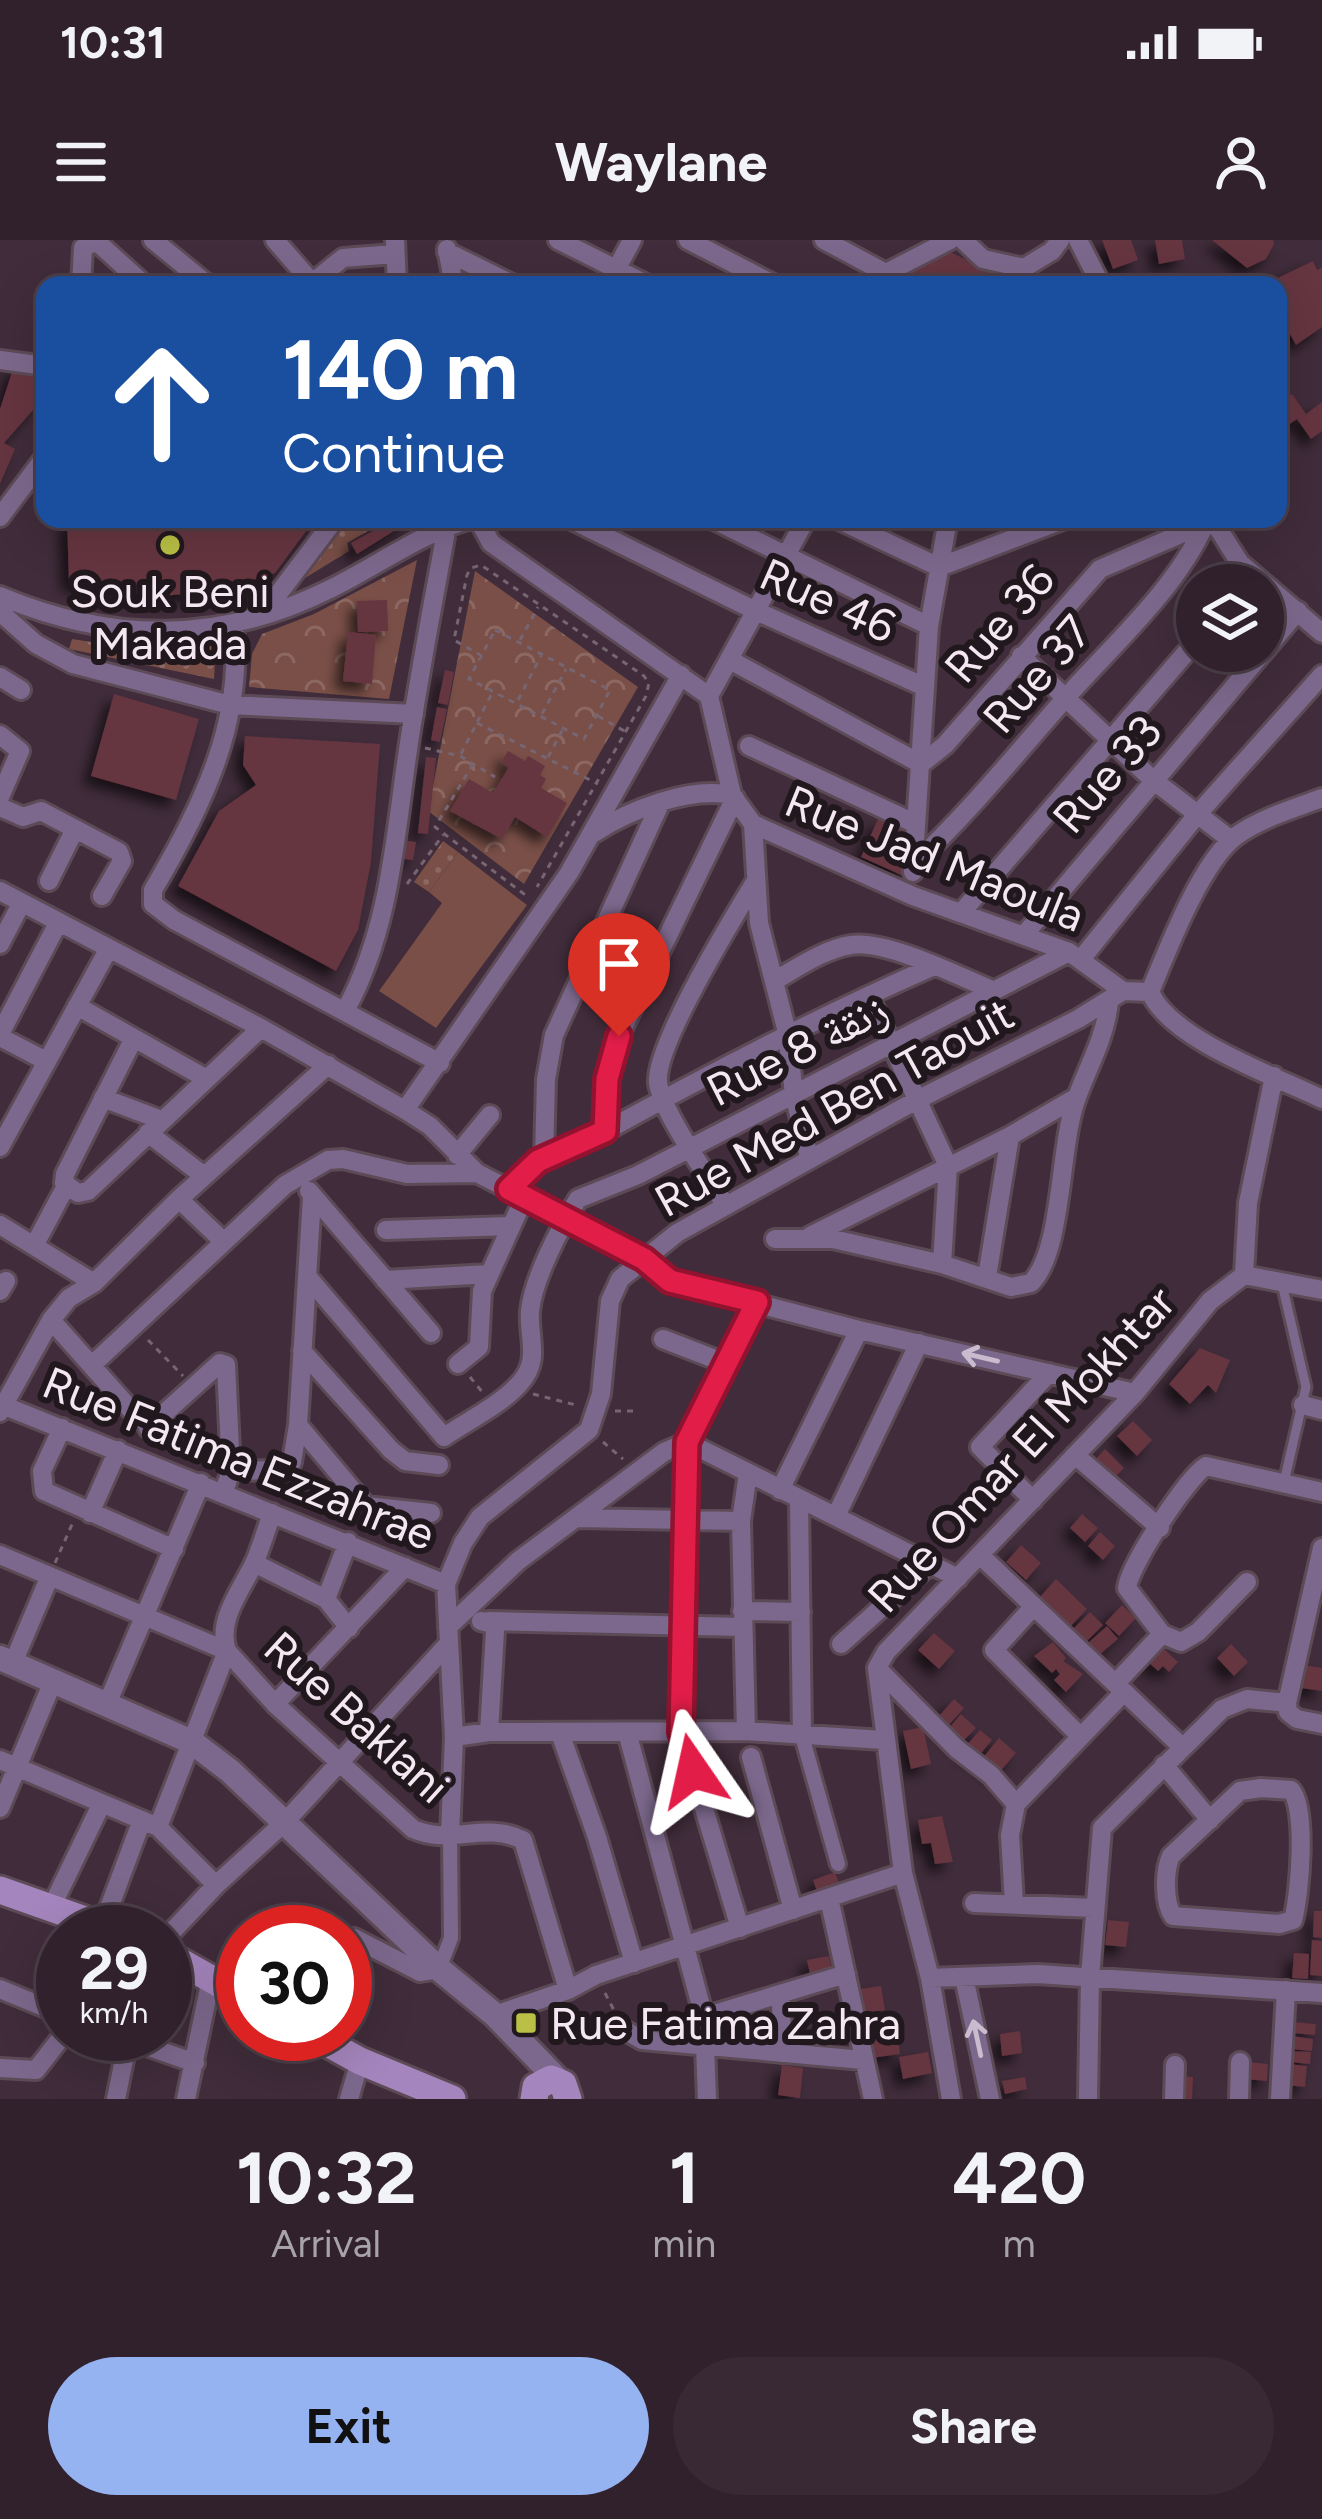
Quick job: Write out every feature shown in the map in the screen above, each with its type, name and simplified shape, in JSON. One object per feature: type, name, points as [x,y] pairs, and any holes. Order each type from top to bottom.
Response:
[{"type":"main road","points":[[0,1891],[49,1905]]},
{"type":"main road","points":[[192,1969],[216,1982]]},
{"type":"main road","points":[[360,2061],[411,2092],[452,2099]]},
{"type":"street","points":[[153,240],[197,276]]},
{"type":"street","points":[[275,240],[306,276]]},
{"type":"street","points":[[558,240],[611,276]]},
{"type":"street","points":[[613,276],[632,240]]},
{"type":"street","points":[[688,240],[758,276]]},
{"type":"street","points":[[824,240],[893,276]]},
{"type":"street","points":[[879,276],[950,240]]},
{"type":"street","points":[[963,240],[983,259],[1021,276]]},
{"type":"street","points":[[1024,276],[1060,240]]},
{"type":"street","points":[[1078,240],[1096,276]]},
{"type":"street","points":[[81,276],[83,248],[96,241],[136,276]]},
{"type":"street","points":[[447,246],[452,276]]},
{"type":"street","points":[[447,246],[499,276]]},
{"type":"street","points":[[322,276],[343,258],[395,247]]},
{"type":"street","points":[[0,360],[36,365]]},
{"type":"street","points":[[0,517],[36,469]]},
{"type":"street","points":[[260,618],[328,528]]},
{"type":"street","points":[[0,596],[43,614],[102,627],[146,632],[234,626],[328,591],[443,528]]},
{"type":"street","points":[[346,1010],[380,925],[447,528]]},
{"type":"street","points":[[480,528],[491,543],[709,696],[734,796],[753,824],[759,923],[787,1032],[794,1094],[809,1157]]},
{"type":"street","name":"Rue 46","points":[[588,528],[756,611],[926,687]]},
{"type":"street","points":[[730,528],[929,626]]},
{"type":"street","points":[[709,696],[801,528]]},
{"type":"street","points":[[856,528],[939,567],[1041,528]]},
{"type":"street","points":[[913,896],[929,626],[946,528]]},
{"type":"street","name":"Rue 36","points":[[921,764],[945,745],[1100,569],[1194,528]]},
{"type":"street","name":"Rue 37","points":[[913,865],[948,833],[1142,613],[1205,528]]},
{"type":"street","points":[[1215,528],[1239,564]]},
{"type":"street","points":[[1284,602],[1322,633]]},
{"type":"street","name":"Rue 33","points":[[1024,935],[1298,611]]},
{"type":"street","points":[[0,612],[36,644],[73,664],[230,704],[413,714]]},
{"type":"street","points":[[234,626],[230,704],[220,760],[151,901],[174,920],[440,1063]]},
{"type":"street","points":[[1021,656],[1154,780],[1231,840]]},
{"type":"street","points":[[730,660],[921,764]]},
{"type":"street","points":[[961,913],[1176,664]]},
{"type":"street","points":[[405,1110],[542,914],[681,675]]},
{"type":"street","points":[[1075,955],[1322,675]]},
{"type":"street","points":[[0,679],[21,691]]},
{"type":"street","points":[[0,735],[20,752],[0,796]]},
{"type":"street","points":[[749,746],[914,823]]},
{"type":"street","points":[[590,836],[614,820],[660,804],[719,792],[734,796]]},
{"type":"street","points":[[605,1131],[607,1079],[619,1036],[734,796]]},
{"type":"street","points":[[1150,992],[1192,899],[1231,840],[1253,825],[1322,798]]},
{"type":"street","points":[[544,1158],[546,1079],[554,1035],[660,804]]},
{"type":"street","points":[[0,807],[23,817],[41,811],[119,852],[122,861],[102,896]]},
{"type":"street","name":"Rue Jad Maoula","points":[[753,824],[913,896],[1075,955],[1116,996]]},
{"type":"street","points":[[50,881],[75,830]]},
{"type":"street","points":[[726,1206],[662,1099],[658,1074],[669,1043],[755,882]]},
{"type":"street","points":[[0,891],[328,1065],[430,1126],[477,1173],[644,1259],[670,1281],[1135,1393]]},
{"type":"street","points":[[0,944],[21,904]]},
{"type":"street","points":[[46,1061],[1,1036],[2,1025],[58,923]]},
{"type":"street","points":[[774,981],[857,944],[934,965],[994,991]]},
{"type":"street","points":[[0,1147],[108,950]]},
{"type":"street","name":"Rue 8 زنقة","points":[[566,1217],[578,1199],[638,1175],[890,1042],[1075,955]]},
{"type":"street","points":[[458,1364],[479,1347],[481,1300],[489,1274],[511,1226],[517,1193],[544,1158],[605,1131],[787,1032],[934,965]]},
{"type":"street","points":[[775,1239],[808,1237],[886,1249],[1015,1288],[1031,1283],[1047,1254],[1077,1097],[1116,996],[1150,992]]},
{"type":"street","points":[[1150,992],[1160,1009],[1192,1036],[1322,1099]]},
{"type":"street","points":[[869,996],[948,1166],[942,1264]]},
{"type":"street","name":"Rue Med Ben Taouit","points":[[439,1969],[451,1938],[454,1737],[446,1584],[479,1517],[589,1430],[597,1411],[610,1301],[620,1279],[677,1233],[809,1157],[1116,996]]},
{"type":"street","points":[[76,1006],[205,1078]]},
{"type":"street","points":[[34,1246],[75,1190],[154,1126],[261,1028]]},
{"type":"street","points":[[75,1190],[65,1174],[134,1038]]},
{"type":"street","points":[[1,1407],[51,1320],[70,1298],[94,1283],[328,1065]]},
{"type":"street","points":[[1274,1076],[1249,1203],[1244,1275],[1322,1290]]},
{"type":"street","points":[[808,1237],[1010,1136],[1077,1097]]},
{"type":"street","points":[[103,1098],[154,1126],[204,1176]]},
{"type":"street","points":[[457,1155],[490,1114]]},
{"type":"street","points":[[987,1277],[1010,1136]]},
{"type":"street","points":[[92,1365],[300,1174],[334,1159],[397,1173],[477,1173]]},
{"type":"street","points":[[300,1174],[312,1196],[431,1334]]},
{"type":"street","points":[[231,1471],[288,1467],[298,1425],[312,1196]]},
{"type":"street","points":[[179,1199],[224,1242]]},
{"type":"street","points":[[307,1276],[444,1438],[514,1389],[530,1369],[534,1353],[530,1310],[566,1217]]},
{"type":"street","points":[[0,1225],[94,1283]]},
{"type":"street","points":[[386,1230],[511,1226]]},
{"type":"street","points":[[385,1280],[489,1274]]},
{"type":"street","name":"Rue Omar El Mokhtar","points":[[951,2099],[930,1978],[903,1873],[877,1668],[886,1652],[1135,1393],[1210,1301],[1244,1275]]},
{"type":"street","points":[[740,1928],[681,1732],[683,1518],[687,1442],[757,1302]]},
{"type":"street","points":[[51,1320],[144,1423],[220,1363],[226,1366],[231,1471],[223,1494]]},
{"type":"street","points":[[780,1490],[860,1330]]},
{"type":"street","points":[[663,1339],[725,1363]]},
{"type":"street","points":[[836,1516],[919,1343]]},
{"type":"street","points":[[302,1351],[391,1450],[405,1461],[439,1465]]},
{"type":"street","points":[[1033,1501],[980,1447],[1049,1372]]},
{"type":"street","name":"Rue Fatima Ezzahrae","points":[[1,1407],[446,1584]]},
{"type":"street","points":[[298,1425],[366,1506],[431,1514]]},
{"type":"street","points":[[62,1428],[42,1471],[41,1484],[52,1496],[174,1550]]},
{"type":"street","points":[[192,1910],[341,1763],[452,1630],[518,1561],[671,1447],[687,1442],[958,1578]]},
{"type":"street","points":[[85,1510],[118,1450]]},
{"type":"street","points":[[1075,1455],[1114,1504],[1160,1528]]},
{"type":"street","points":[[1247,1582],[1186,1641],[1174,1642],[1162,1634],[1126,1588],[1135,1561],[1198,1470],[1206,1466],[1322,1492]]},
{"type":"street","points":[[746,1731],[741,1521],[748,1473]]},
{"type":"street","points":[[107,1704],[200,1484]]},
{"type":"street","points":[[799,1500],[802,1736],[838,1864]]},
{"type":"street","points":[[117,1905],[150,1823],[192,1742],[226,1651],[222,1637],[226,1623],[272,1513]]},
{"type":"street","points":[[578,1518],[741,1521]]},
{"type":"street","points":[[326,1599],[348,1542]]},
{"type":"street","points":[[1292,1711],[1312,1647],[1322,1548]]},
{"type":"street","name":"Rue Baklani","points":[[0,1555],[226,1651],[275,1704],[413,1829],[433,1838],[502,1831],[524,1840],[568,1990]]},
{"type":"street","points":[[981,1556],[1181,1746]]},
{"type":"street","points":[[254,1563],[326,1599],[349,1628]]},
{"type":"street","points":[[841,1644],[929,1564]]},
{"type":"street","points":[[275,1704],[405,1567]]},
{"type":"street","points":[[50,1576],[7,1660],[192,1742],[499,2019],[549,2092]]},
{"type":"street","points":[[1034,1606],[994,1650],[1079,1735]]},
{"type":"street","points":[[452,1630],[489,1621],[682,1626],[801,1612]]},
{"type":"street","points":[[489,1621],[495,1631],[489,1732]]},
{"type":"street","points":[[1014,1904],[1010,1835],[1016,1804],[1162,1634]]},
{"type":"street","points":[[877,1668],[1016,1804]]},
{"type":"street","points":[[0,1808],[8,1763],[54,1679]]},
{"type":"street","points":[[1088,2099],[1090,1977],[1102,1828],[1181,1746],[1222,1709],[1238,1701],[1262,1698],[1322,1724]]},
{"type":"street","points":[[454,1737],[489,1732],[746,1731],[883,1740]]},
{"type":"street","points":[[627,1732],[704,2017],[707,2099]]},
{"type":"street","points":[[560,1733],[634,1963]]},
{"type":"street","points":[[751,1757],[793,1910]]},
{"type":"street","points":[[8,1763],[150,1823],[216,1885]]},
{"type":"street","points":[[1164,1765],[1210,1820]]},
{"type":"street","points":[[1291,1790],[1299,1802],[1299,1855],[1291,1922],[1176,1918],[1168,1910],[1168,1862],[1240,1791],[1291,1790]]},
{"type":"street","points":[[52,1905],[101,1805]]},
{"type":"street","points":[[1299,1855],[1322,1855]]},
{"type":"street","points":[[499,2019],[596,1975],[903,1873]]},
{"type":"street","points":[[829,1898],[873,2099]]},
{"type":"street","points":[[974,1903],[1094,1908]]},
{"type":"street","points":[[372,1947],[420,1972],[439,1969]]},
{"type":"street","points":[[704,2017],[846,1974]]},
{"type":"street","points":[[964,1977],[989,2099]]},
{"type":"street","points":[[930,1978],[1090,1977],[1322,1993]]},
{"type":"street","points":[[186,2099],[211,1979]]},
{"type":"street","points":[[0,1989],[36,2004]]},
{"type":"street","points":[[1280,2099],[1286,1990]]},
{"type":"street","points":[[781,1996],[782,2053]]},
{"type":"street","points":[[626,2031],[642,2040],[862,2060]]},
{"type":"street","points":[[0,2068],[36,2070],[43,2061]]},
{"type":"street","points":[[116,2099],[118,2061]]},
{"type":"street","points":[[189,2061],[195,2063]]},
{"type":"street","points":[[350,2099],[360,2061]]},
{"type":"street","points":[[1239,2099],[1240,2062]]},
{"type":"street","points":[[1174,2099],[1175,2065]]},
{"type":"lane","points":[[1280,1279],[1313,1408],[1284,1483]]},
{"type":"path","points":[[473,764],[435,827],[530,898],[648,692],[647,679],[485,566],[471,568],[454,640],[482,656]]},
{"type":"path","points":[[519,642],[540,604]]},
{"type":"path","points":[[496,630],[519,642],[610,690],[584,739],[470,679],[496,630]]},
{"type":"path","points":[[516,704],[542,654]]},
{"type":"path","points":[[541,717],[567,668]]},
{"type":"path","points":[[460,756],[493,691]]},
{"type":"path","points":[[596,716],[626,732]]},
{"type":"path","points":[[477,723],[605,788]]},
{"type":"path","points":[[547,759],[563,729]]},
{"type":"path","points":[[409,745],[460,756],[495,777]]},
{"type":"path","points":[[407,884],[444,833]]},
{"type":"path","points":[[134,1324],[192,1387]]},
{"type":"path","points":[[514,1389],[597,1411],[633,1411]]},
{"type":"path","points":[[589,1430],[638,1472]]},
{"type":"path","points":[[50,1576],[85,1510]]},
{"type":"path","points":[[596,1975],[626,2031]]},
{"type":"green space","points":[[341,528],[373,528],[347,543],[349,551],[305,578]]},
{"type":"green space","points":[[417,560],[389,699],[249,687],[252,654],[262,634],[314,614]]},
{"type":"green space","points":[[475,571],[638,687],[524,884],[428,811]]},
{"type":"green space","points":[[72,639],[117,646],[216,644],[214,679],[69,649]]},
{"type":"green space","points":[[443,841],[458,852],[429,892],[414,882]]},
{"type":"green space","points":[[458,852],[527,905],[436,1028],[379,991],[442,903],[429,892]]},
{"type":"building","points":[[1102,240],[1131,240],[1138,260],[1113,269]]},
{"type":"building","points":[[1155,240],[1182,240],[1185,259],[1159,264]]},
{"type":"building","points":[[1212,240],[1273,240],[1274,244],[1266,259],[1247,268]]},
{"type":"building","points":[[946,250],[999,276],[913,276],[903,271]]},
{"type":"building","points":[[1313,261],[1317,270],[1322,267],[1322,327],[1296,345],[1287,328],[1287,276],[1282,276]]},
{"type":"building","points":[[14,366],[36,369],[36,407],[4,443],[15,449],[0,484],[0,409]]},
{"type":"building","points":[[1292,394],[1306,414],[1322,402],[1322,431],[1311,439],[1297,419],[1287,426],[1287,398]]},
{"type":"building","points":[[67,528],[308,528],[275,573],[217,591],[152,597],[69,583]]},
{"type":"building","points":[[378,528],[399,528],[357,554],[351,543]]},
{"type":"building","points":[[387,600],[388,631],[358,632],[357,601]]},
{"type":"building","points":[[348,632],[376,635],[372,684],[343,681]]},
{"type":"building","points":[[445,670],[454,672],[448,705],[438,703]]},
{"type":"building","points":[[114,694],[199,719],[176,800],[91,776]]},
{"type":"building","points":[[437,707],[447,709],[440,742],[431,740]]},
{"type":"building","points":[[245,736],[380,744],[371,862],[358,930],[336,971],[178,886],[219,811],[256,785],[243,765]]},
{"type":"building","points":[[508,751],[545,766],[541,788],[567,803],[547,837],[515,817],[502,839],[450,811],[469,779],[493,793],[509,767],[501,763]]},
{"type":"building","points":[[426,757],[436,758],[428,834],[418,833]]},
{"type":"building","points":[[878,819],[908,833],[906,877],[861,857]]},
{"type":"building","points":[[406,841],[416,842],[413,860],[404,859]]},
{"type":"building","points":[[1200,1348],[1230,1360],[1216,1393],[1208,1385],[1190,1404],[1169,1384]]},
{"type":"building","points":[[1133,1421],[1152,1440],[1137,1456],[1117,1436]]},
{"type":"building","points":[[1105,1449],[1124,1468],[1110,1482],[1092,1463]]},
{"type":"building","points":[[1082,1514],[1098,1528],[1085,1542],[1070,1528]]},
{"type":"building","points":[[1100,1532],[1115,1546],[1103,1560],[1088,1546]]},
{"type":"building","points":[[1021,1545],[1041,1563],[1026,1580],[1006,1562]]},
{"type":"building","points":[[1056,1579],[1087,1609],[1069,1628],[1040,1597]]},
{"type":"building","points":[[1122,1605],[1136,1618],[1119,1636],[1105,1623]]},
{"type":"building","points":[[1090,1612],[1103,1625],[1086,1642],[1073,1629]]},
{"type":"building","points":[[1107,1626],[1118,1639],[1099,1655],[1088,1643]]},
{"type":"building","points":[[934,1633],[955,1651],[939,1669],[918,1650]]},
{"type":"building","points":[[1053,1642],[1066,1658],[1063,1661],[1083,1674],[1066,1692],[1054,1680],[1060,1674],[1056,1669],[1052,1673],[1034,1656]]},
{"type":"building","points":[[1231,1644],[1248,1662],[1234,1676],[1217,1658]]},
{"type":"building","points":[[1160,1645],[1178,1662],[1169,1672],[1163,1666],[1158,1671],[1146,1660]]},
{"type":"building","points":[[1304,1665],[1322,1668],[1322,1691],[1301,1688]]},
{"type":"building","points":[[954,1699],[964,1708],[949,1725],[939,1716]]},
{"type":"building","points":[[961,1714],[976,1728],[962,1742],[948,1729]]},
{"type":"building","points":[[923,1727],[931,1764],[911,1769],[903,1731]]},
{"type":"building","points":[[980,1730],[992,1740],[977,1758],[965,1747]]},
{"type":"building","points":[[999,1738],[1016,1753],[998,1774],[981,1760]]},
{"type":"building","points":[[942,1816],[953,1862],[935,1864],[931,1843],[922,1844],[918,1820]]},
{"type":"building","points":[[835,1872],[840,1886],[818,1894],[813,1880]]},
{"type":"building","points":[[1314,1911],[1322,1911],[1322,1938],[1313,1937]]},
{"type":"building","points":[[1108,1920],[1129,1922],[1126,1947],[1105,1945]]},
{"type":"building","points":[[1312,1940],[1322,1941],[1322,1976],[1310,1975]]},
{"type":"building","points":[[1294,1953],[1309,1954],[1308,1979],[1292,1978]]},
{"type":"building","points":[[829,1956],[833,1975],[811,1979],[807,1960]]},
{"type":"building","points":[[881,1986],[885,2010],[863,2013],[859,1989]]},
{"type":"building","points":[[1293,2022],[1316,2024],[1315,2035],[1292,2033]]},
{"type":"building","points":[[897,2029],[900,2054],[871,2058],[867,2033]]},
{"type":"building","points":[[1020,2031],[1022,2053],[1002,2056],[1000,2034]]},
{"type":"building","points":[[1292,2036],[1313,2039],[1312,2051],[1290,2049]]},
{"type":"building","points":[[1289,2051],[1311,2052],[1310,2064],[1289,2062]]},
{"type":"building","points":[[928,2052],[932,2073],[903,2079],[899,2057]]},
{"type":"building","points":[[1247,2062],[1268,2064],[1267,2081],[1245,2079]]},
{"type":"building","points":[[1288,2064],[1307,2066],[1305,2087],[1286,2085]]},
{"type":"building","points":[[782,2065],[803,2068],[800,2098],[778,2095]]},
{"type":"building","points":[[1180,2076],[1193,2077],[1192,2099],[1179,2099]]},
{"type":"building","points":[[1025,2077],[1027,2089],[1005,2094],[1002,2081]]},
{"type":"place","name":"Souk Beni Makada","points":[[170,545]]},
{"type":"place","name":"Rue Fatima Zahra","points":[[526,2023]]},
{"type":"route","points":[[619,1036],[607,1079],[605,1131],[538,1161],[509,1189],[644,1259],[670,1281],[757,1302],[687,1442],[681,1732],[693,1771]]}]
